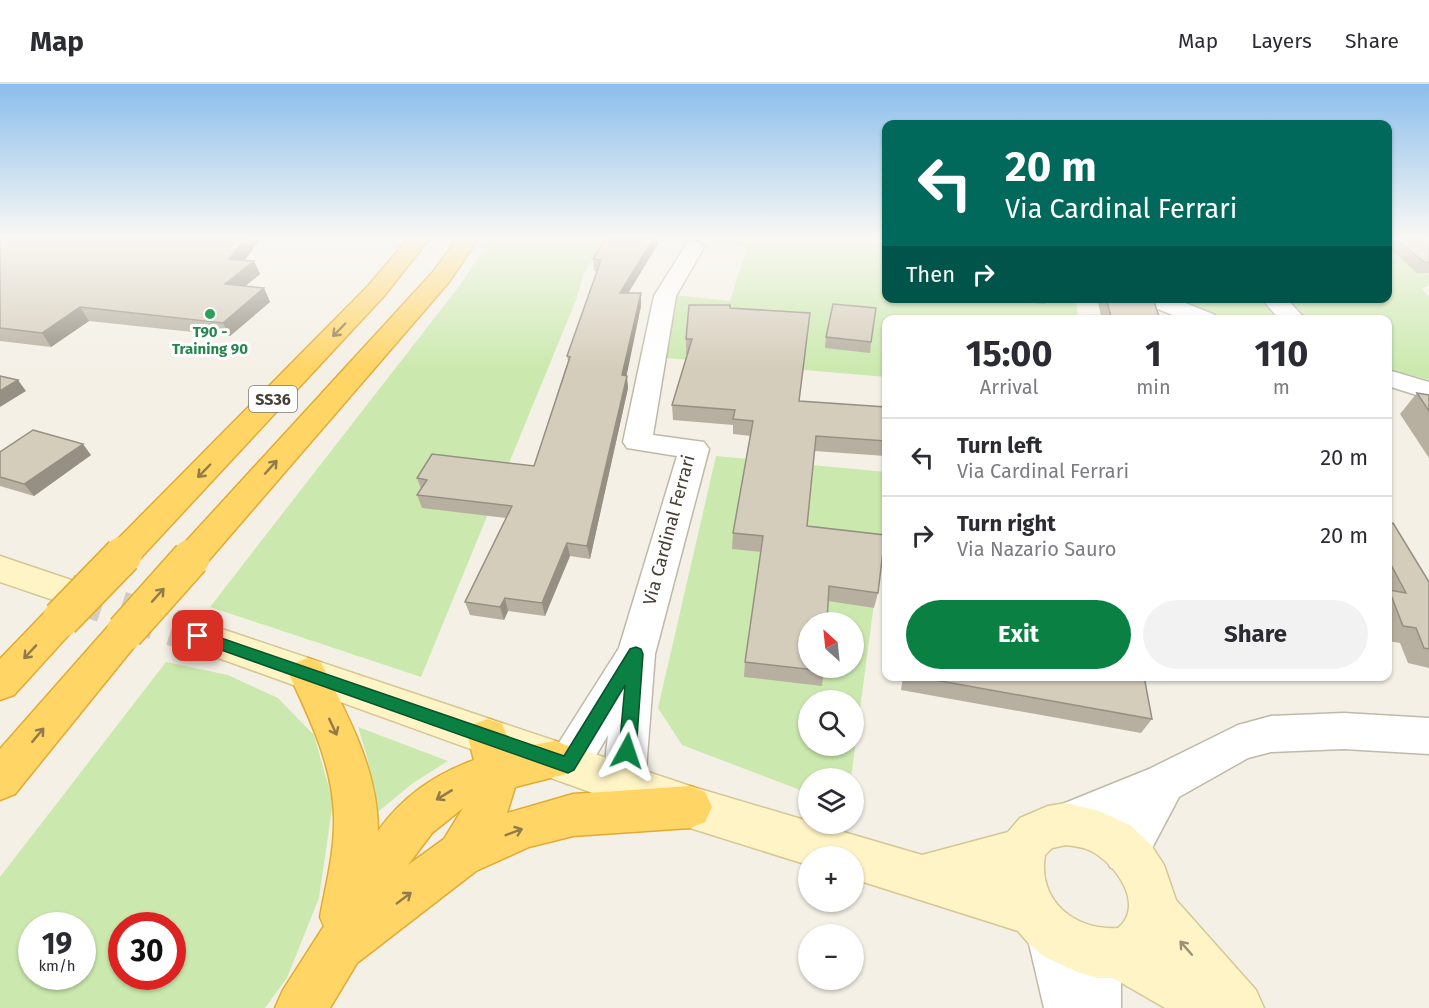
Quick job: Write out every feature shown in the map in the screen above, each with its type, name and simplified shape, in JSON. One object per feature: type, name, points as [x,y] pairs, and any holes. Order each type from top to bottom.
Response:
[{"type":"highway","name":"SS36","points":[[0,684],[64,605],[123,555],[383,282]]},
{"type":"highway","name":"SS36","points":[[0,780],[125,632],[436,282]]},
{"type":"highway","points":[[308,674],[339,740],[354,793],[356,838],[340,946]]},
{"type":"highway","points":[[301,1008],[340,946],[388,853],[417,817],[437,799],[459,786],[493,755],[561,762]]},
{"type":"highway","points":[[460,855],[479,825],[493,755]]},
{"type":"highway","points":[[340,946],[460,855],[530,826],[573,815],[690,807]]},
{"type":"main road","points":[[0,569],[64,605]]},
{"type":"main road","points":[[198,636],[308,674],[493,755]]},
{"type":"main road","points":[[561,762],[690,807],[924,877],[1042,921]]},
{"type":"main road","points":[[1107,953],[1137,946],[1149,931],[1154,911],[1151,890],[1141,869],[1126,850],[1108,836],[1087,827],[1066,824],[1047,827],[1032,836],[1023,850],[1019,869],[1023,891],[1042,921],[1072,946],[1107,953],[1214,1008]]},
{"type":"main road","points":[[924,877],[1023,850]]},
{"type":"main road","points":[[1154,911],[1238,1008]]},
{"type":"street","name":"Via Cardinal Ferrari","points":[[624,783],[636,654],[694,449],[637,442],[665,296],[673,282]]},
{"type":"street","points":[[1163,303],[1194,315]]},
{"type":"street","points":[[1277,303],[1289,315]]},
{"type":"street","points":[[1392,379],[1429,391]]},
{"type":"street","name":"Via Cardinal Ferrari","points":[[561,762],[636,654]]},
{"type":"street","points":[[1066,824],[1164,783],[1238,743],[1271,734],[1344,731],[1429,736]]},
{"type":"street","points":[[1126,850],[1164,783]]},
{"type":"street","points":[[1042,921],[1070,1008]]},
{"type":"street","points":[[1095,1008],[1107,953]]},
{"type":"green space","points":[[462,282],[581,282],[576,300],[421,677],[210,607]]},
{"type":"green space","points":[[736,282],[882,282],[882,303],[1076,303],[1078,315],[882,315],[882,377],[667,358],[663,354],[674,295],[730,301]]},
{"type":"green space","points":[[1392,282],[1429,282],[1429,285],[1422,289],[1429,296],[1429,380],[1392,370],[1392,315],[1215,315],[1179,303],[1392,303]]},
{"type":"green space","points":[[716,456],[882,472],[882,542],[863,690],[798,690],[798,756],[854,756],[852,768],[798,768],[798,789],[682,745],[658,708]]},
{"type":"green space","points":[[166,662],[228,675],[278,698],[314,735],[333,802],[319,898],[287,978],[265,1008],[0,1008],[0,877]]},
{"type":"green space","points":[[358,727],[448,761],[413,783],[374,815],[368,760]]},
{"type":"building","points":[[0,282],[227,282],[225,284],[264,288],[223,323],[80,307],[42,333],[0,328]]},
{"type":"building","points":[[593,282],[627,282],[620,293],[641,293],[622,375],[627,376],[587,546],[567,543],[542,603],[505,598],[500,607],[465,602],[512,506],[417,495],[427,480],[417,478],[432,454],[534,466],[570,357],[567,356]]},
{"type":"building","points":[[1107,303],[1155,303],[1158,315],[1111,315]]},
{"type":"building","points":[[833,304],[876,308],[871,342],[826,337]]},
{"type":"building","points":[[689,305],[730,305],[730,308],[810,313],[799,401],[882,407],[882,441],[816,436],[807,526],[882,535],[882,560],[878,593],[829,586],[828,612],[798,612],[798,668],[745,662],[763,536],[733,533],[753,421],[733,419],[735,410],[672,405],[692,339],[686,339]]},
{"type":"building","points":[[0,376],[18,380],[0,391]]},
{"type":"building","points":[[1417,393],[1429,395],[1429,411]]},
{"type":"building","points":[[33,430],[83,444],[24,484],[0,477],[0,452]]},
{"type":"building","points":[[1392,524],[1429,582],[1429,649],[1424,648],[1416,628],[1403,626],[1392,598],[1392,591],[1406,593],[1392,567]]},
{"type":"building","points":[[941,681],[1145,681],[1152,719]]},
{"type":"tunnel","points":[[68,592],[198,636]]},
{"type":"place","name":"T90 - Training 90","points":[[210,314]]},
{"type":"route","points":[[198,636],[568,765],[636,654],[627,751]]}]
